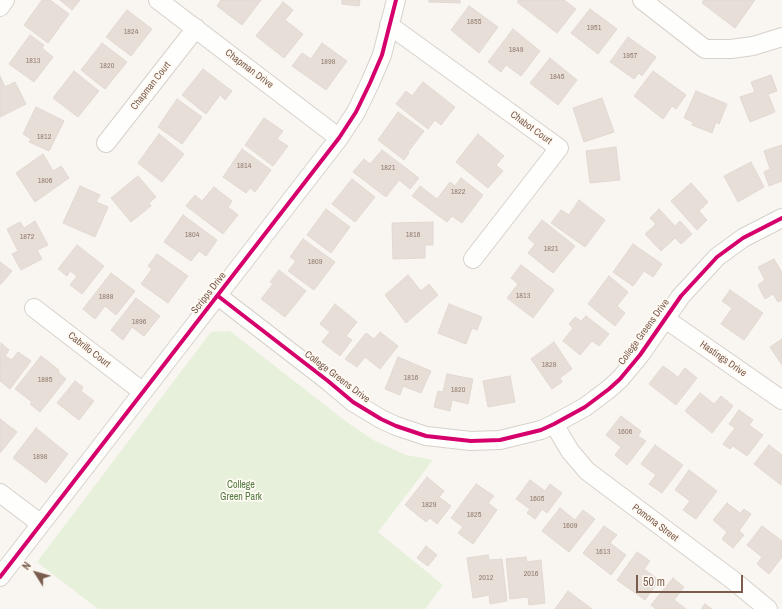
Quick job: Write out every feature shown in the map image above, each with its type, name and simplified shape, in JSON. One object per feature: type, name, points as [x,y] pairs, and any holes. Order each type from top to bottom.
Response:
[{"type":"street","points":[[0,6],[5,0]]},
{"type":"street","name":"Chapman Drive","points":[[158,0],[339,138]]},
{"type":"street","name":"Scripps Drive","points":[[0,577],[339,138],[356,112],[382,55],[396,0]]},
{"type":"street","points":[[642,0],[705,49],[730,49],[753,46],[782,37]]},
{"type":"street","name":"Chabot Court","points":[[389,25],[559,148],[473,259]]},
{"type":"street","name":"Chapman Court","points":[[106,143],[196,28]]},
{"type":"street","name":"College Greens Drive","points":[[218,296],[353,402],[381,419],[396,426],[426,436],[471,442],[500,440],[541,430],[554,424],[584,408],[609,389],[640,355],[664,318],[681,296],[717,257],[743,238],[782,218]]},
{"type":"street","name":"Cabrillo Court","points":[[34,308],[143,392]]},
{"type":"street","name":"Hastings Drive","points":[[664,318],[782,400]]},
{"type":"street","name":"Pomona Street","points":[[554,424],[570,451],[587,471],[734,581],[768,609]]},
{"type":"street","points":[[0,493],[41,524]]},
{"type":"green space","name":"College Green Park","points":[[230,331],[348,423],[375,441],[406,455],[433,460],[378,532],[443,585],[425,609],[98,609],[37,562],[211,332]]},
{"type":"building","points":[[42,0],[50,0],[69,14],[48,43],[24,25]]},
{"type":"building","points":[[60,0],[80,0],[72,10]]},
{"type":"building","points":[[221,0],[261,0],[242,25],[217,6]]},
{"type":"building","points":[[342,0],[360,0],[359,6],[342,4]]},
{"type":"building","points":[[429,0],[460,0],[460,3],[429,2]]},
{"type":"building","points":[[519,0],[564,0],[576,9],[557,33],[517,2]]},
{"type":"building","points":[[704,0],[755,0],[735,28],[702,3]]},
{"type":"building","points":[[283,2],[293,10],[285,20],[303,34],[284,58],[256,36]]},
{"type":"building","points":[[469,6],[498,27],[479,53],[451,30]]},
{"type":"building","points":[[590,9],[617,29],[598,54],[571,33]]},
{"type":"building","points":[[127,10],[152,29],[131,56],[106,37]]},
{"type":"building","points":[[513,29],[540,51],[521,76],[506,65],[501,72],[488,62]]},
{"type":"building","points":[[30,35],[44,45],[42,48],[53,57],[34,82],[9,64]]},
{"type":"building","points":[[628,37],[656,57],[642,76],[639,73],[634,79],[610,62]]},
{"type":"building","points":[[102,43],[127,62],[105,89],[81,70]]},
{"type":"building","points":[[322,43],[347,61],[326,90],[292,66],[302,53],[311,59]]},
{"type":"building","points":[[550,58],[577,80],[558,105],[530,83]]},
{"type":"building","points":[[203,69],[232,91],[225,100],[220,95],[206,114],[182,95]]},
{"type":"building","points":[[74,71],[99,91],[78,117],[53,98]]},
{"type":"building","points":[[653,71],[686,95],[676,109],[672,106],[663,119],[634,96]]},
{"type":"building","points":[[771,75],[777,91],[768,94],[775,112],[750,122],[740,97],[755,92],[751,82]]},
{"type":"building","points":[[0,76],[5,87],[15,82],[26,104],[0,117]]},
{"type":"building","points":[[423,82],[455,107],[441,125],[435,120],[428,129],[396,104],[406,91],[412,96]]},
{"type":"building","points":[[696,91],[727,104],[719,124],[716,122],[712,133],[692,125],[693,122],[684,118]]},
{"type":"building","points":[[602,98],[614,132],[584,142],[573,108]]},
{"type":"building","points":[[177,99],[202,117],[182,144],[158,127]]},
{"type":"building","points":[[36,107],[64,121],[49,151],[29,142],[31,139],[23,134]]},
{"type":"building","points":[[398,112],[424,131],[408,152],[409,153],[404,160],[378,140]]},
{"type":"building","points":[[264,118],[283,131],[277,139],[288,146],[273,166],[245,145]]},
{"type":"building","points":[[159,134],[184,154],[162,182],[138,163]]},
{"type":"building","points":[[478,134],[504,156],[496,165],[503,171],[488,188],[456,162]]},
{"type":"building","points":[[782,145],[782,181],[769,186],[764,172],[770,169],[764,151]]},
{"type":"building","points":[[616,147],[620,180],[590,183],[586,151]]},
{"type":"building","points":[[242,149],[271,170],[255,192],[250,188],[246,193],[223,177]]},
{"type":"building","points":[[382,150],[419,178],[410,189],[399,180],[386,197],[353,172],[364,159],[370,164]]},
{"type":"building","points":[[43,154],[53,171],[61,166],[69,178],[35,202],[16,173]]},
{"type":"building","points":[[751,162],[764,187],[738,202],[724,176]]},
{"type":"building","points":[[138,176],[156,197],[149,203],[151,206],[131,222],[111,198]]},
{"type":"building","points":[[461,178],[483,195],[462,223],[452,216],[447,222],[412,196],[420,186],[437,199],[450,182],[455,186]]},
{"type":"building","points":[[352,179],[375,197],[355,222],[332,204]]},
{"type":"building","points":[[691,183],[708,202],[699,211],[707,220],[697,230],[671,201]]},
{"type":"building","points":[[80,186],[100,195],[96,202],[108,207],[95,237],[63,223]]},
{"type":"building","points":[[214,187],[232,201],[228,207],[238,215],[223,234],[186,206],[195,195],[202,201]]},
{"type":"building","points":[[579,200],[605,220],[585,247],[551,223],[561,210],[569,215]]},
{"type":"building","points":[[326,209],[350,227],[331,253],[307,235]]},
{"type":"building","points":[[659,209],[675,226],[680,221],[692,234],[681,244],[675,238],[661,251],[645,234],[656,224],[650,218]]},
{"type":"building","points":[[183,215],[217,240],[206,256],[199,251],[191,261],[164,242]]},
{"type":"building","points":[[542,220],[575,246],[553,273],[528,253],[535,244],[528,238]]},
{"type":"building","points":[[35,221],[48,245],[37,250],[42,259],[21,270],[12,254],[18,251],[7,229],[20,222],[24,228]]},
{"type":"building","points":[[433,222],[433,245],[425,245],[425,258],[393,259],[392,223]]},
{"type":"building","points":[[303,239],[335,262],[314,290],[288,271],[296,261],[290,257]]},
{"type":"building","points":[[633,244],[662,264],[653,277],[644,271],[633,286],[613,272]]},
{"type":"building","points":[[77,245],[104,266],[82,294],[70,285],[77,276],[70,271],[67,276],[58,269]]},
{"type":"building","points":[[157,254],[188,276],[168,303],[141,284],[152,269],[148,266]]},
{"type":"building","points":[[774,259],[782,273],[782,300],[778,302],[773,294],[765,299],[758,285],[765,280],[758,267]]},
{"type":"building","points":[[0,262],[12,271],[1,284],[0,284]]},
{"type":"building","points":[[521,265],[554,290],[533,318],[507,298],[518,284],[511,278]]},
{"type":"building","points":[[279,270],[306,291],[285,317],[261,299],[273,284],[270,282]]},
{"type":"building","points":[[111,273],[135,291],[116,315],[105,306],[95,319],[83,309]]},
{"type":"building","points":[[408,275],[421,291],[429,284],[438,295],[406,323],[385,295]]},
{"type":"building","points":[[609,276],[628,292],[617,306],[625,313],[615,326],[588,304]]},
{"type":"building","points":[[730,290],[763,313],[744,340],[721,324],[732,308],[722,301]]},
{"type":"building","points":[[136,298],[160,316],[144,336],[132,327],[123,340],[111,330]]},
{"type":"building","points":[[335,304],[357,322],[346,336],[352,340],[340,356],[322,342],[330,332],[320,324]]},
{"type":"building","points":[[449,304],[482,317],[477,330],[472,328],[466,344],[438,333]]},
{"type":"building","points":[[586,316],[609,334],[599,346],[592,341],[580,355],[563,341],[573,328],[569,324],[575,317],[581,321]]},
{"type":"building","points":[[380,332],[398,346],[380,369],[365,357],[357,367],[345,359],[366,333],[374,339]]},
{"type":"building","points":[[782,339],[782,365],[770,347]]},
{"type":"building","points":[[554,342],[572,369],[560,378],[562,382],[552,389],[531,359]]},
{"type":"building","points":[[1,343],[9,350],[5,356],[12,360],[18,352],[31,361],[10,389],[0,381]]},
{"type":"building","points":[[41,356],[59,370],[58,372],[66,379],[40,412],[30,404],[32,402],[15,389]]},
{"type":"building","points":[[398,357],[431,371],[421,393],[403,386],[400,395],[385,389]]},
{"type":"building","points":[[663,366],[678,377],[685,368],[697,378],[676,405],[649,384]]},
{"type":"building","points":[[447,374],[473,379],[468,404],[452,400],[450,411],[434,407],[438,391],[443,392]]},
{"type":"building","points":[[510,376],[515,402],[488,407],[483,381]]},
{"type":"building","points":[[75,381],[83,387],[81,391],[94,401],[79,420],[57,403]]},
{"type":"building","points":[[700,393],[714,404],[721,396],[733,406],[712,433],[685,411]]},
{"type":"building","points":[[739,410],[753,420],[749,425],[763,435],[747,456],[733,446],[730,449],[723,444],[735,428],[729,424]]},
{"type":"building","points":[[621,416],[641,431],[638,436],[646,441],[627,465],[615,455],[621,447],[606,435]]},
{"type":"building","points":[[0,419],[17,432],[0,453]]},
{"type":"building","points":[[36,428],[68,454],[46,483],[13,458]]},
{"type":"building","points":[[655,445],[683,465],[662,493],[649,484],[656,475],[641,464]]},
{"type":"building","points":[[769,445],[782,455],[781,485],[754,464]]},
{"type":"building","points":[[689,470],[717,491],[696,519],[683,510],[690,501],[675,490]]},
{"type":"building","points":[[427,477],[444,491],[439,497],[451,506],[437,524],[430,518],[426,522],[405,505]]},
{"type":"building","points":[[530,480],[545,491],[550,484],[562,493],[547,513],[542,509],[535,519],[527,513],[530,509],[516,499]]},
{"type":"building","points":[[476,484],[494,496],[488,503],[497,510],[473,544],[458,533],[463,527],[451,518]]},
{"type":"building","points":[[727,503],[740,513],[744,509],[751,514],[739,531],[744,535],[733,548],[722,539],[727,532],[713,520]]},
{"type":"building","points":[[560,508],[575,520],[583,510],[595,519],[569,552],[542,531]]},
{"type":"building","points":[[604,526],[617,535],[610,543],[626,555],[611,575],[583,553]]},
{"type":"building","points":[[762,526],[782,541],[782,557],[769,574],[757,564],[762,557],[747,545]]},
{"type":"building","points":[[426,546],[437,555],[428,566],[417,558]]},
{"type":"building","points":[[637,552],[650,561],[644,569],[659,580],[645,600],[617,580]]},
{"type":"building","points":[[488,555],[489,560],[502,559],[507,601],[490,604],[489,595],[473,598],[467,558]]},
{"type":"building","points":[[526,557],[527,562],[541,560],[545,603],[529,605],[528,597],[510,599],[506,559]]},
{"type":"building","points":[[673,578],[684,587],[674,600],[686,609],[656,609],[651,605]]},
{"type":"building","points":[[568,591],[592,609],[555,609]]},
{"type":"building","points":[[705,604],[712,609],[701,609]]},
{"type":"cycle path","points":[[0,577],[339,138],[356,112],[382,55],[396,0]]},
{"type":"cycle path","points":[[218,296],[353,402],[381,419],[396,426],[426,436],[471,441],[500,440],[541,430],[554,424],[585,407],[609,389],[620,379],[640,355],[681,296],[717,257],[743,238],[782,218]]}]
